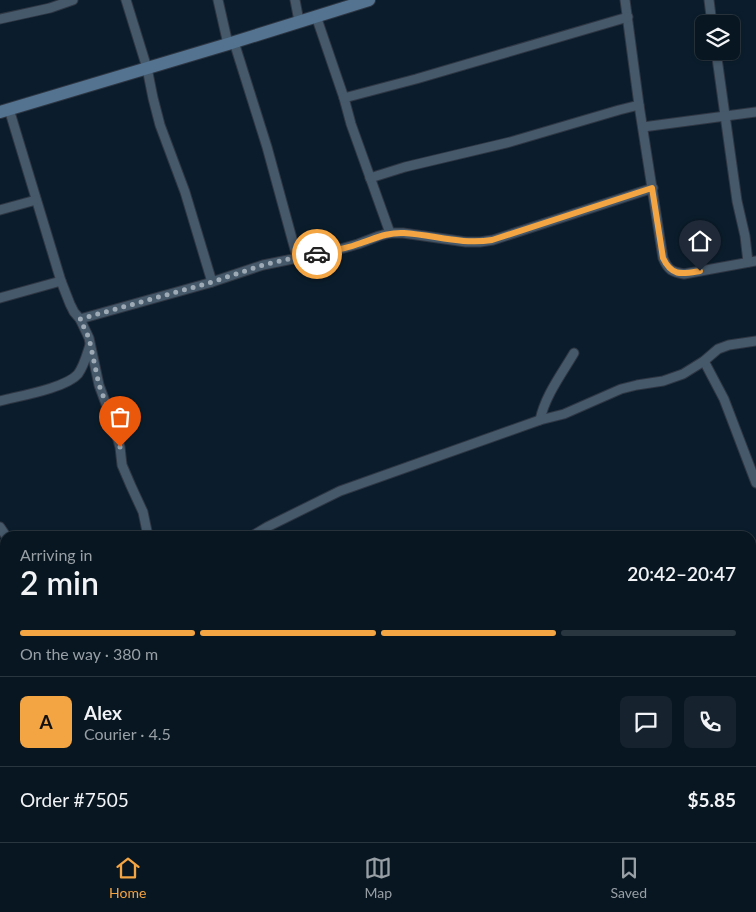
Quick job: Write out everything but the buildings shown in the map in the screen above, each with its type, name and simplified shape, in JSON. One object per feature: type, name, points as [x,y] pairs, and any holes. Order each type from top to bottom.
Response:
[{"type":"street","points":[[0,19],[48,4],[73,0]]},
{"type":"street","points":[[126,0],[147,68],[152,98],[185,192],[212,282]]},
{"type":"street","points":[[218,0],[266,146],[297,257]]},
{"type":"street","points":[[295,0],[299,22]]},
{"type":"street","points":[[147,531],[143,512],[122,465],[120,447],[99,385],[89,338],[70,304],[61,281],[26,162],[5,111],[369,0]]},
{"type":"street","points":[[625,0],[663,258],[667,267],[674,272],[684,274],[752,262],[746,246],[737,201],[717,60]]},
{"type":"street","points":[[709,0],[711,15]]},
{"type":"street","points":[[316,16],[351,124],[390,234]]},
{"type":"street","points":[[344,98],[628,17]]},
{"type":"street","points":[[370,178],[405,167],[510,142],[639,105]]},
{"type":"street","points":[[643,127],[756,112]]},
{"type":"street","points":[[80,319],[212,282],[263,265],[337,250],[379,236],[403,233],[466,242],[492,240],[652,188]]},
{"type":"street","points":[[0,210],[36,200]]},
{"type":"street","points":[[0,298],[61,281]]},
{"type":"street","points":[[260,531],[340,491],[572,410],[621,389],[663,382],[683,374],[704,361],[718,349],[729,345],[756,342]]},
{"type":"street","points":[[0,401],[56,387],[73,378],[80,370],[90,344]]},
{"type":"street","points":[[540,420],[547,398],[574,353]]},
{"type":"street","points":[[704,361],[724,399],[756,483]]},
{"type":"way so far","points":[[120,447],[99,385],[89,338],[80,319],[209,283],[263,265],[317,254]]},
{"type":"route","points":[[317,254],[390,234],[403,233],[466,242],[492,240],[652,188],[663,258],[667,267],[674,272],[684,274],[700,271]]}]
